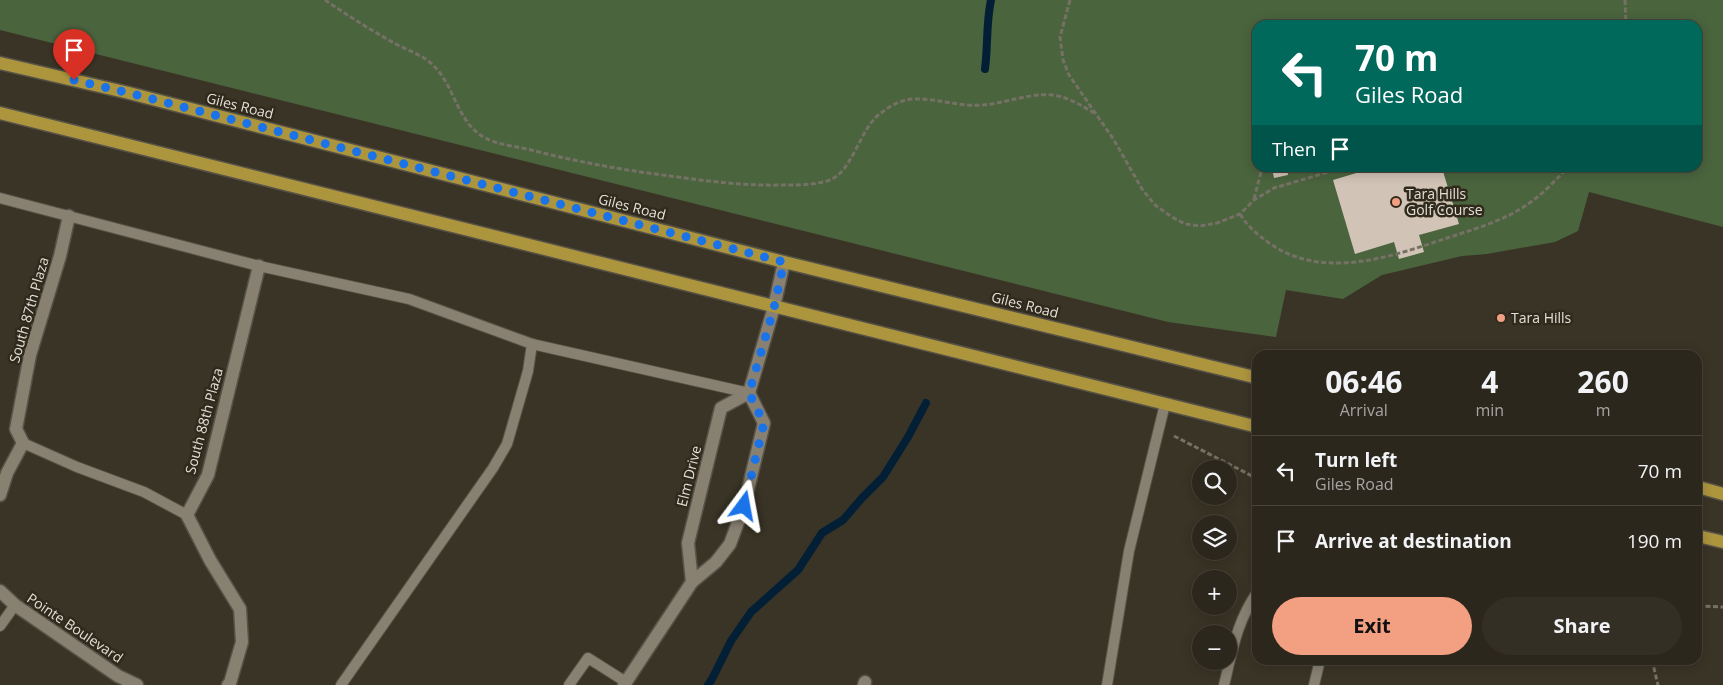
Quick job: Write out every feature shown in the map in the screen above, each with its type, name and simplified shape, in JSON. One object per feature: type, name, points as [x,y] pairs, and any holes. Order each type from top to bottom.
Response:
[{"type":"main road","name":"Giles Road","points":[[0,63],[129,93],[784,262],[1252,377]]},
{"type":"main road","points":[[0,114],[1252,426]]},
{"type":"main road","points":[[1702,488],[1723,494]]},
{"type":"main road","points":[[1702,537],[1723,542]]},
{"type":"street","name":"South 87th Plaza","points":[[23,443],[16,429],[30,355],[60,256],[69,216]]},
{"type":"street","points":[[625,683],[692,582],[716,562],[730,544],[744,506],[764,423],[749,393],[774,308],[784,262]]},
{"type":"street","name":"South 88th Plaza","points":[[187,515],[208,475],[259,266]]},
{"type":"street","name":"Elm Drive","points":[[692,582],[688,543],[720,408],[749,393]]},
{"type":"street","points":[[0,496],[7,473],[23,443]]},
{"type":"street","points":[[187,515],[210,560],[240,609],[242,642],[230,684],[228,685]]},
{"type":"street","name":"Pointe Boulevard","points":[[0,591],[15,605],[118,676],[137,685]]},
{"type":"lane","points":[[0,198],[259,266],[409,299],[532,344],[749,393]]},
{"type":"lane","points":[[341,685],[493,468],[507,444],[528,371],[532,344]]},
{"type":"lane","points":[[1107,685],[1129,551],[1165,404]]},
{"type":"lane","points":[[23,443],[77,467],[144,492],[187,515]]},
{"type":"lane","points":[[1224,685],[1237,629],[1252,600]]},
{"type":"lane","points":[[0,626],[15,605]]},
{"type":"lane","points":[[569,685],[588,658],[625,683]]},
{"type":"lane","points":[[1314,685],[1319,665]]},
{"type":"path","points":[[324,0],[395,43],[421,55],[431,63],[441,73],[458,109],[467,124],[476,133],[492,141],[624,170],[761,186],[812,184],[830,181],[844,169],[878,115],[896,103],[912,100],[983,105],[1033,94],[1055,95],[1075,101],[1096,114]]},
{"type":"path","points":[[1070,0],[1060,37],[1063,60],[1069,75],[1114,140],[1142,189],[1155,205],[1172,217],[1185,224],[1200,226],[1217,223],[1240,214],[1254,200],[1274,188],[1328,172]]},
{"type":"path","points":[[1625,0],[1626,20]]},
{"type":"path","points":[[1254,200],[1261,172]]},
{"type":"path","points":[[1240,214],[1246,224],[1258,235],[1280,250],[1299,258],[1322,263],[1371,260],[1428,245],[1506,216],[1525,206],[1541,194],[1563,172]]},
{"type":"path","points":[[1159,428],[1252,476]]},
{"type":"path","points":[[1702,606],[1723,607]]},
{"type":"path","points":[[1653,665],[1658,685]]},
{"type":"green space","name":"Tara Hills Golf Course","points":[[0,0],[1723,0],[1723,227],[1589,192],[1578,231],[1555,242],[1487,254],[1462,256],[1382,275],[1343,299],[1286,290],[1276,337],[1168,322],[0,30]]},
{"type":"building","points":[[1273,172],[1288,172],[1288,175],[1274,178]]},
{"type":"building","name":"Tara Hills Golf Course","points":[[1360,172],[1443,172],[1459,224],[1419,235],[1424,252],[1399,259],[1394,242],[1355,254],[1333,180]]},
{"type":"waterway","points":[[985,69],[988,17],[991,0]]},
{"type":"waterway","points":[[708,685],[731,641],[751,612],[798,570],[822,533],[843,520],[883,477],[908,437],[926,403]]},
{"type":"place","name":"Tara Hills Golf Course","points":[[1396,202]]},
{"type":"place","name":"Tara Hills","points":[[1501,318]]},
{"type":"route","points":[[74,80],[784,262],[774,308],[749,393],[764,423],[744,506]]}]
